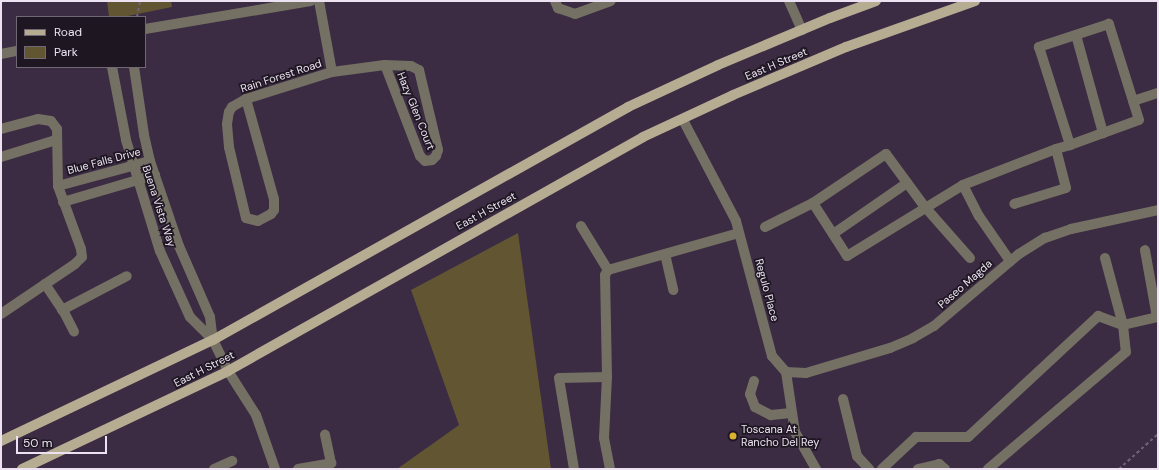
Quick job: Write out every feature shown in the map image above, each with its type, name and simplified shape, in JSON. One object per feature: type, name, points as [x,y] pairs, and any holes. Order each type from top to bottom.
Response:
[{"type":"main road","name":"East H Street","points":[[1,441],[213,340],[628,107],[718,65],[876,1]]},
{"type":"main road","name":"East H Street","points":[[22,469],[228,371],[643,137],[683,120],[733,95],[846,47],[974,1]]},
{"type":"street","points":[[146,29],[311,1]]},
{"type":"street","name":"Rain Forest Road","points":[[318,1],[332,72]]},
{"type":"street","points":[[555,1],[558,8],[575,14],[611,1]]},
{"type":"street","points":[[789,1],[802,30]]},
{"type":"street","points":[[813,204],[846,256],[963,185],[1056,149],[1139,120],[1109,24],[1038,47],[1070,144]]},
{"type":"street","points":[[1076,35],[1103,133]]},
{"type":"street","points":[[1,54],[16,51]]},
{"type":"street","name":"Rain Forest Road","points":[[246,99],[274,199],[274,210],[265,219],[258,221],[246,218],[229,147],[227,124],[232,107],[246,99],[332,72],[385,65],[411,66],[419,70]]},
{"type":"street","name":"Hazy Glen Court","points":[[385,65],[420,156],[425,161],[432,160],[436,156],[438,150],[419,70]]},
{"type":"street","name":"Buena Vista Way","points":[[112,68],[126,140],[160,251],[190,317],[213,340]]},
{"type":"street","name":"Buena Vista Way","points":[[134,68],[144,135],[150,161],[179,246],[210,318],[213,340],[228,371],[256,415],[275,469]]},
{"type":"street","points":[[1133,101],[1158,93]]},
{"type":"street","points":[[1,129],[38,118],[51,121],[57,129],[58,186]]},
{"type":"street","name":"Regulo Place","points":[[683,120],[736,221],[772,356],[786,372]]},
{"type":"street","points":[[1,157],[56,140]]},
{"type":"street","points":[[1014,204],[1066,188],[1056,149]]},
{"type":"street","points":[[765,227],[813,204],[886,154],[925,207],[970,258]]},
{"type":"street","name":"Blue Falls Drive","points":[[1,314],[75,264],[82,257],[81,249],[58,186],[150,161]]},
{"type":"street","points":[[64,202],[155,175]]},
{"type":"street","points":[[833,234],[907,183]]},
{"type":"street","points":[[963,185],[979,216],[1010,261]]},
{"type":"street","name":"Paseo Magda","points":[[786,372],[806,373],[890,348],[913,338],[934,326],[1010,261],[1045,238],[1071,229],[1158,210]]},
{"type":"street","points":[[581,226],[608,270]]},
{"type":"street","points":[[610,469],[604,438],[607,377],[605,275],[608,270],[739,233]]},
{"type":"street","points":[[882,469],[916,437],[968,437],[1098,316],[1123,325],[1157,317],[1145,250]]},
{"type":"street","points":[[665,254],[673,290]]},
{"type":"street","points":[[988,469],[1126,352],[1123,325],[1105,258]]},
{"type":"street","points":[[62,310],[127,276]]},
{"type":"street","points":[[45,284],[74,332]]},
{"type":"street","points":[[786,372],[795,432],[816,469]]},
{"type":"street","points":[[574,469],[559,378],[607,377]]},
{"type":"street","points":[[754,381],[750,394],[756,407],[771,416],[791,413]]},
{"type":"street","points":[[843,399],[857,456],[869,469]]},
{"type":"street","points":[[298,469],[331,463],[325,435]]},
{"type":"street","points":[[214,469],[232,461]]},
{"type":"street","points":[[918,469],[939,464],[945,469]]},
{"type":"path","points":[[137,16],[140,1]]},
{"type":"path","points":[[1119,469],[1158,434]]},
{"type":"green space","points":[[107,1],[171,1],[172,7],[128,16],[109,16]]},
{"type":"green space","points":[[518,233],[551,469],[397,469],[459,425],[411,290]]},
{"type":"place","name":"Toscana At Rancho Del Rey","points":[[733,436]]}]
